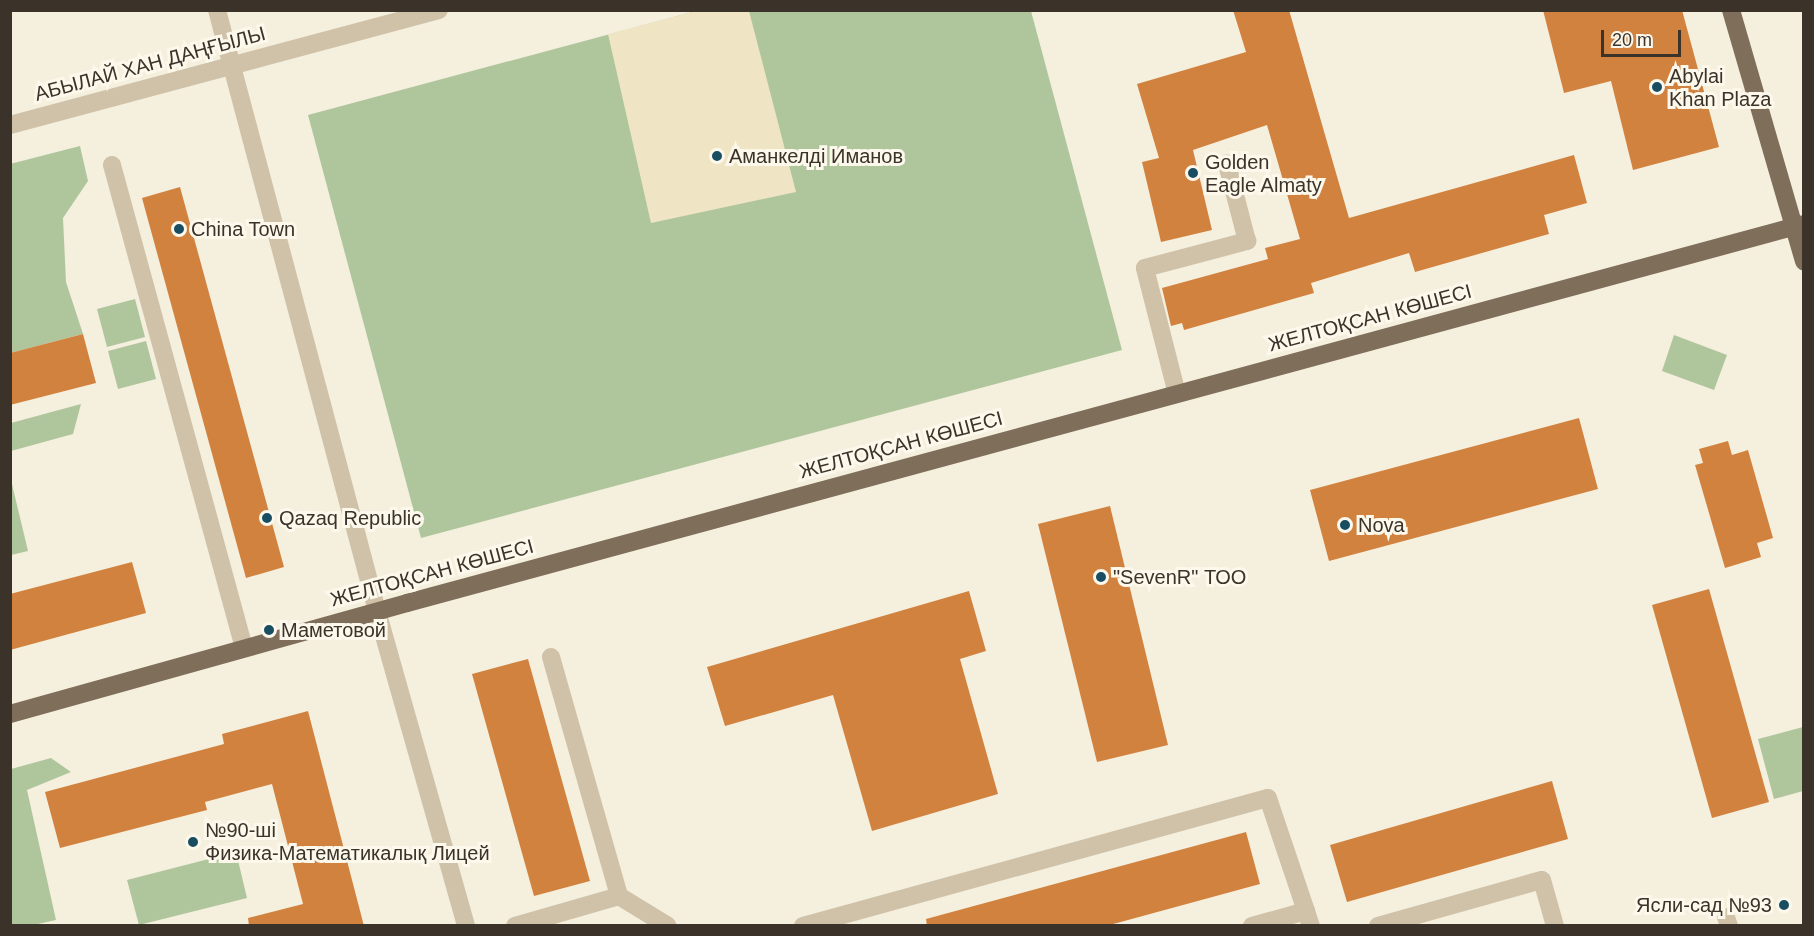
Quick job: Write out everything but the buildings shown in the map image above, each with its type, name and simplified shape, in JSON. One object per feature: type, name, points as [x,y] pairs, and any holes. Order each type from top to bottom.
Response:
[{"type":"main road","points":[[1731,10],[1798,226],[1803,262]]},
{"type":"main road","name":"ЖЕЛТОҚСАН КӨШЕСІ","points":[[10,714],[377,611],[1798,226]]},
{"type":"street","points":[[217,10],[377,611],[466,926]]},
{"type":"street","name":"АБЫЛАЙ ХАН ДАҢҒЫЛЫ","points":[[10,125],[439,10]]},
{"type":"street","points":[[1177,394],[1145,268],[1247,241],[1227,164]]},
{"type":"street","points":[[112,165],[244,648]]},
{"type":"street","points":[[551,657],[619,896],[668,926]]},
{"type":"street","points":[[803,926],[1268,798],[1309,918],[1252,926]]},
{"type":"street","points":[[1378,926],[1438,917],[1542,880],[1555,926]]},
{"type":"street","points":[[515,926],[619,896]]},
{"type":"green space","points":[[696,11],[1031,11],[1122,350],[421,538],[308,115]]},
{"type":"green space","points":[[80,146],[88,181],[63,218],[66,282],[83,334],[10,353],[10,164]]},
{"type":"green space","points":[[135,299],[145,337],[107,347],[97,309]]},
{"type":"green space","points":[[1674,335],[1727,355],[1714,390],[1662,371]]},
{"type":"green space","points":[[146,341],[156,379],[118,389],[108,351]]},
{"type":"green space","points":[[81,404],[73,434],[11,451],[11,423]]},
{"type":"green space","points":[[10,480],[28,551],[11,555]]},
{"type":"green space","points":[[1803,727],[1803,791],[1774,799],[1758,739]]},
{"type":"green space","points":[[51,758],[71,772],[27,790],[56,920],[33,925],[11,925],[11,769]]},
{"type":"green space","points":[[236,852],[247,898],[139,925],[127,880]]},
{"type":"shaded area","points":[[696,11],[749,11],[796,192],[651,223],[608,34]]},
{"type":"place","name":"Abylai Khan Plaza","points":[[1657,87]]},
{"type":"place","name":"Аманкелді Иманов","points":[[717,156]]},
{"type":"place","name":"Golden Eagle Almaty","points":[[1193,173]]},
{"type":"place","name":"China Town","points":[[179,229]]},
{"type":"place","name":"Qazaq Republic","points":[[267,518]]},
{"type":"place","name":"Nova","points":[[1345,525]]},
{"type":"place","name":"\"SevenR\" ТОО","points":[[1101,577]]},
{"type":"place","name":"Маметовой","points":[[269,630]]},
{"type":"place","name":"№90-ші Физика-Математикалық Лицей","points":[[193,842]]},
{"type":"place","name":"Ясли-сад №93","points":[[1784,905]]}]
